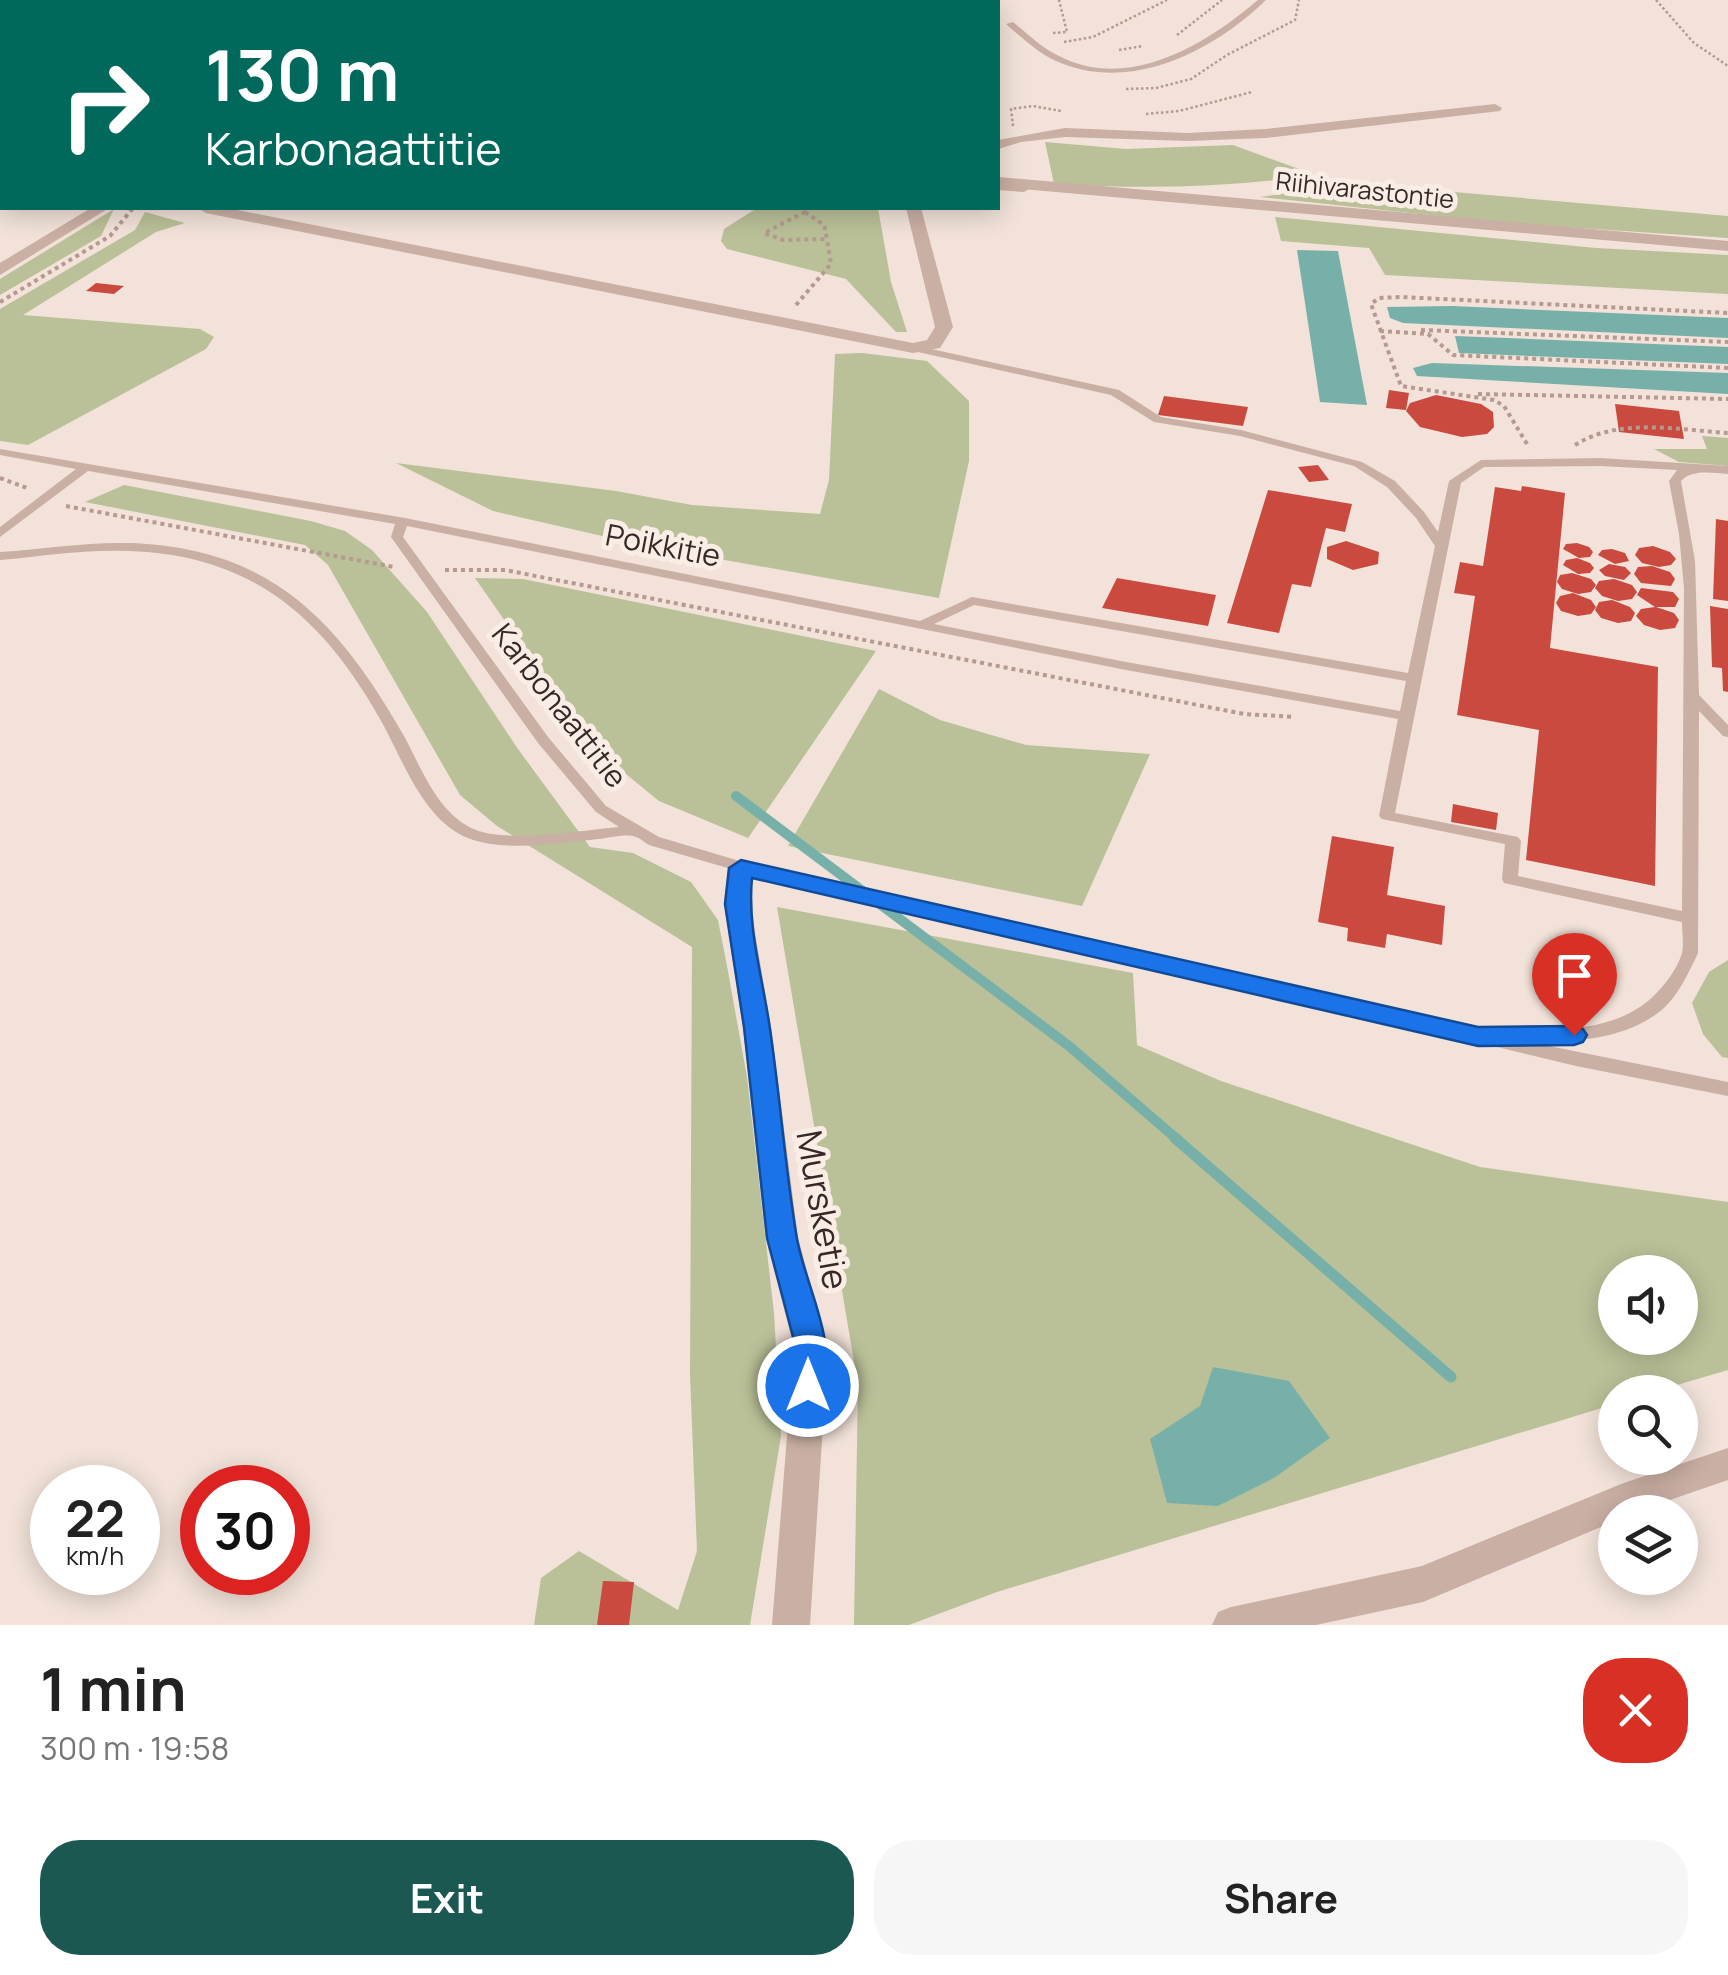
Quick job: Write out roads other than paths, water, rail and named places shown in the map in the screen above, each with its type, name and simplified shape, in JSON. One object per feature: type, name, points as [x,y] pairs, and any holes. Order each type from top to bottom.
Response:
[{"type":"street","points":[[1004,142],[1044,135],[1190,137],[1299,131],[1494,108]]},
{"type":"street","name":"Riihivarastontie","points":[[1000,185],[1203,198],[1488,228],[1728,246]]},
{"type":"street","points":[[0,270],[98,210]]},
{"type":"street","points":[[216,210],[913,348],[931,347],[941,339],[944,327],[915,210]]},
{"type":"street","name":"Mursketie","points":[[741,868],[737,904],[757,1027],[782,1238],[811,1348],[791,1625]]},
{"type":"street","points":[[1231,1625],[1423,1584],[1634,1496],[1728,1464]]},
{"type":"lane","points":[[1010,24],[1059,60],[1134,72],[1159,66],[1202,43],[1262,0]]},
{"type":"lane","points":[[913,348],[1115,392],[1158,420],[1242,433],[1358,464],[1391,484],[1420,515],[1442,547]]},
{"type":"lane","name":"Poikkitie","points":[[0,452],[406,522],[1406,716]]},
{"type":"lane","points":[[1690,918],[1510,879],[1513,841],[1387,816],[1455,482],[1481,464],[1565,462],[1728,470]]},
{"type":"lane","points":[[0,532],[87,466]]},
{"type":"lane","points":[[1478,1037],[1598,1035],[1640,1017],[1664,998],[1682,974],[1690,954],[1691,594],[1684,514],[1675,481],[1682,473],[1709,469]]},
{"type":"lane","name":"Karbonaattitie","points":[[406,522],[399,527],[397,537],[542,740],[601,809],[654,841],[741,868],[1478,1037],[1728,1089]]},
{"type":"lane","points":[[0,556],[130,547],[194,553],[255,573],[304,608],[344,649],[386,714],[436,809],[477,836],[533,838],[636,830]]},
{"type":"lane","points":[[923,624],[972,601],[1414,678]]},
{"type":"lane","points":[[1692,696],[1728,734]]},
{"type":"water","points":[[1297,250],[1338,251],[1367,405],[1320,402]]},
{"type":"water","points":[[1452,306],[1728,318],[1728,338],[1403,323],[1390,318],[1387,307]]},
{"type":"water","points":[[1455,336],[1728,347],[1728,364],[1459,353]]},
{"type":"water","points":[[1432,363],[1728,373],[1728,394],[1417,376],[1413,368]]},
{"type":"water","points":[[1213,1367],[1289,1381],[1330,1438],[1274,1478],[1218,1506],[1167,1503],[1150,1439],[1200,1406]]},
{"type":"waterway","points":[[736,796],[1069,1046],[1178,1140]]},
{"type":"waterway","points":[[1175,1138],[1451,1377]]}]
